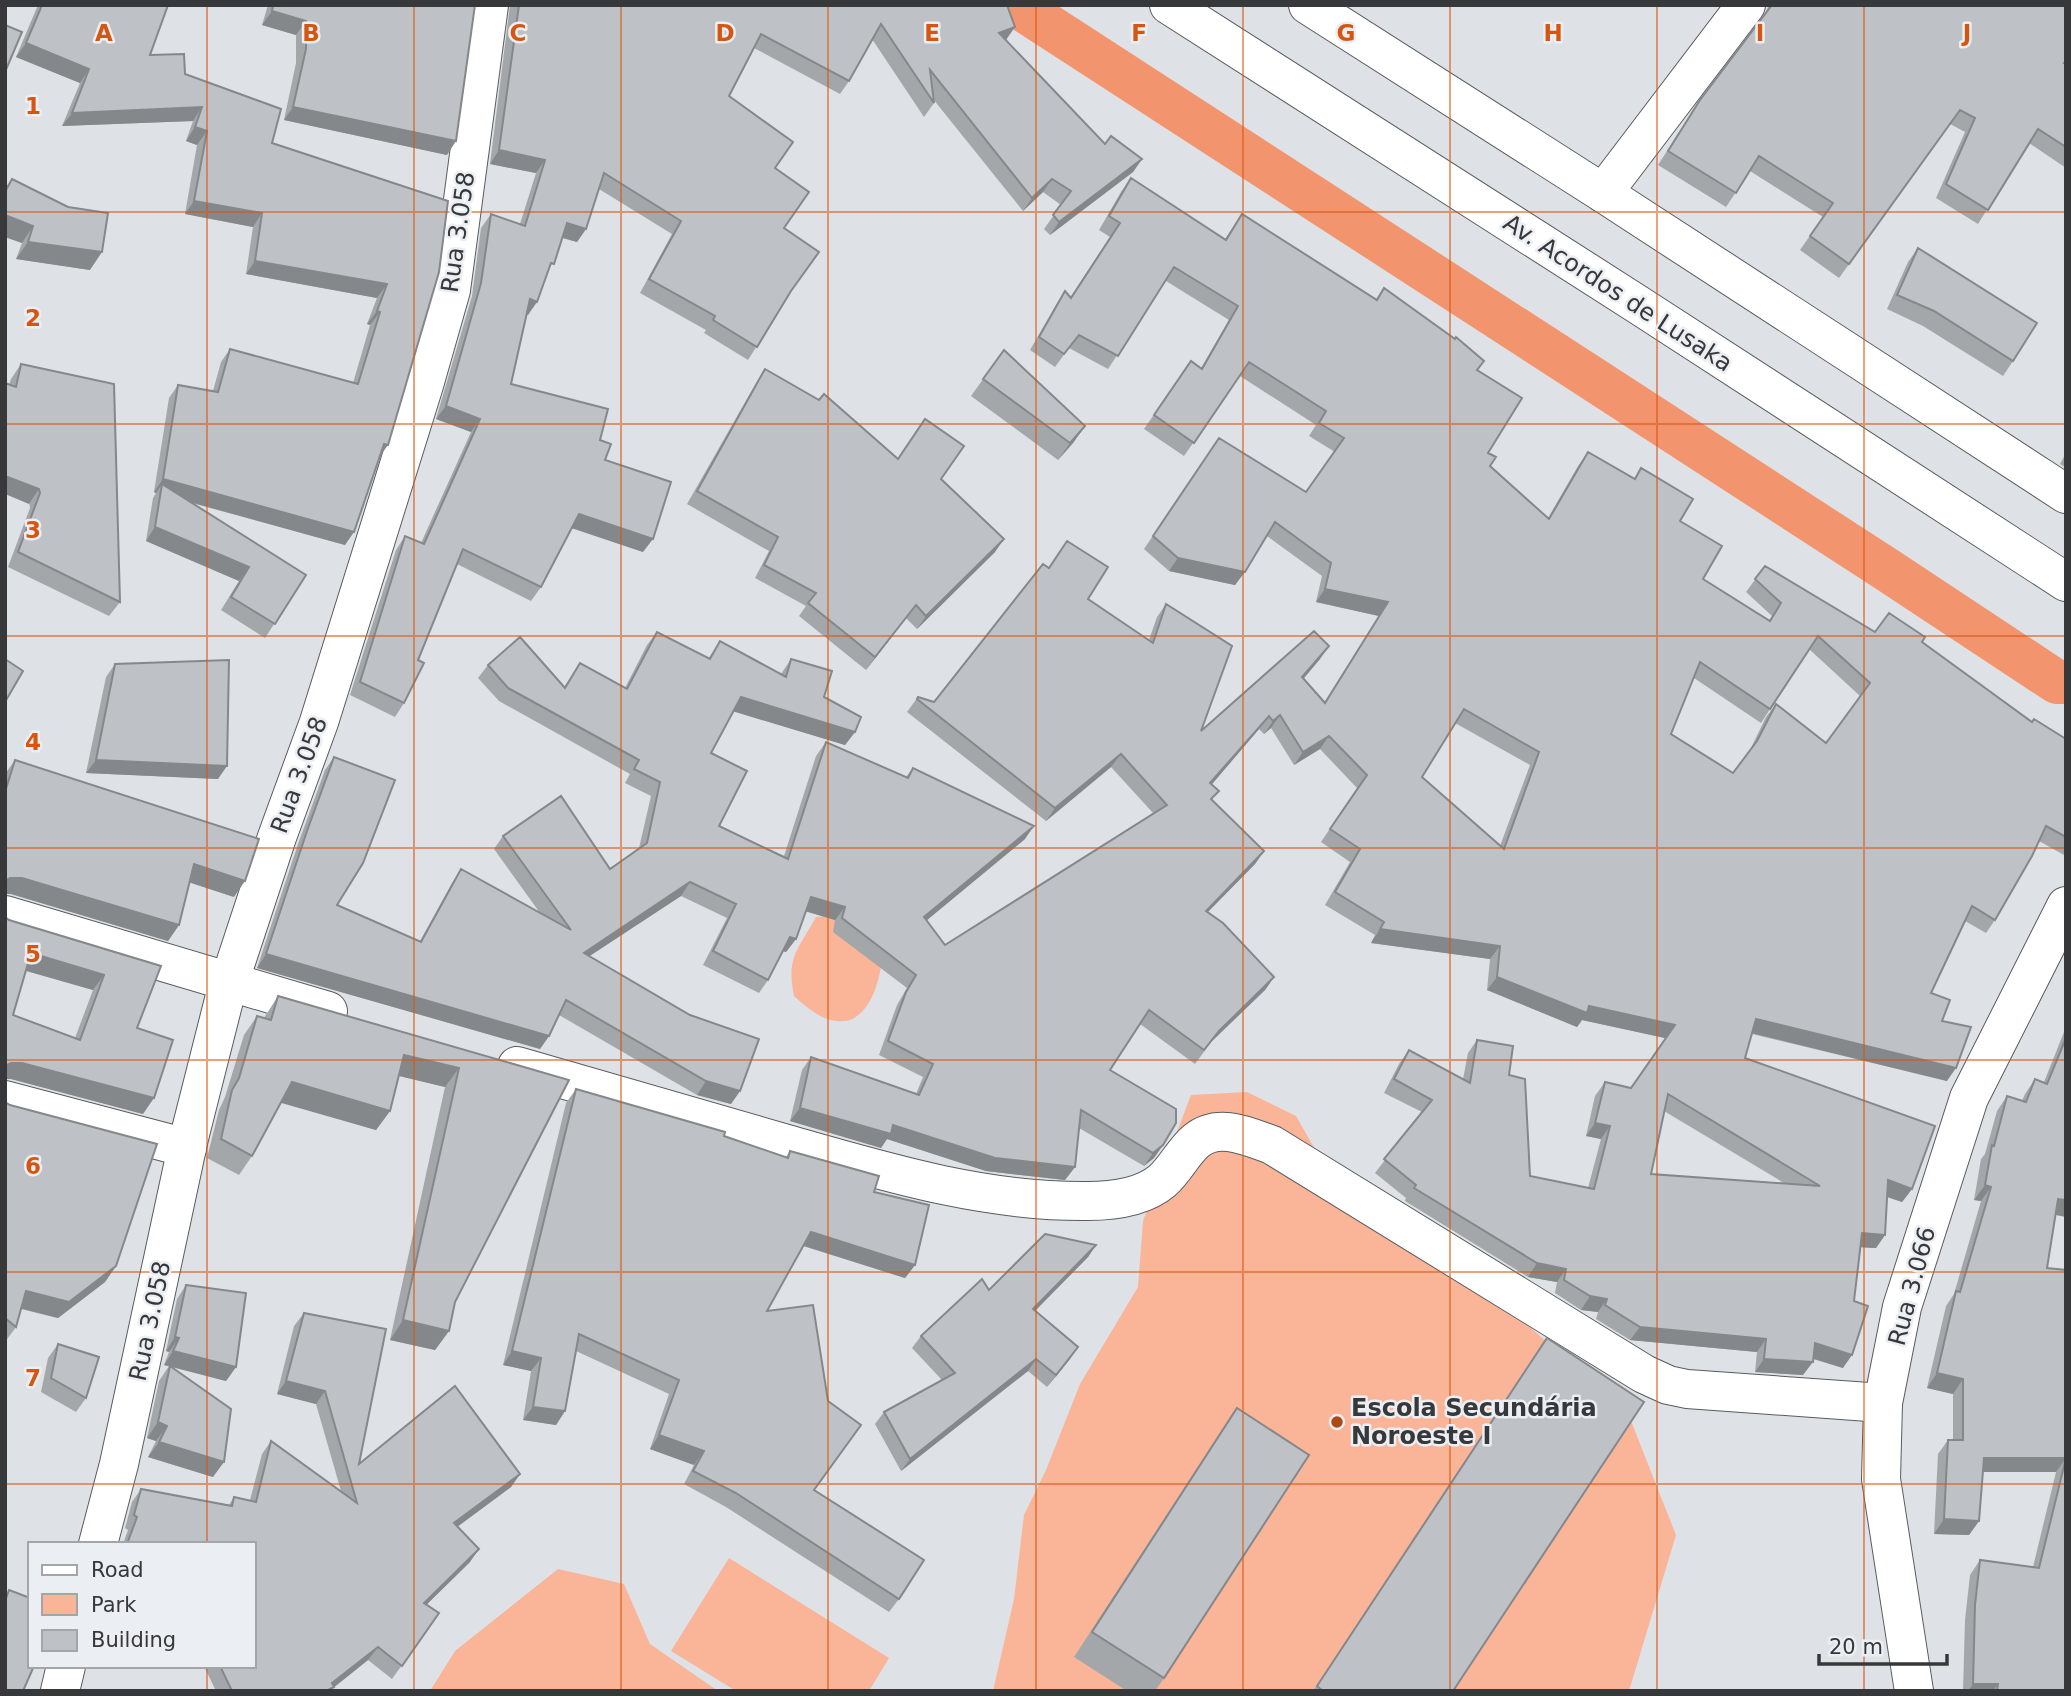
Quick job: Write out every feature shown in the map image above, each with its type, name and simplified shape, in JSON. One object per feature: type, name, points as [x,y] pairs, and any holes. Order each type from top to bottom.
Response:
[{"type":"street","name":"Rua 3.058","points":[[99,1542],[119,1464],[187,1148],[229,982],[319,722],[451,290],[489,5]]},
{"type":"street","name":"Av. Acordos de Lusaka","points":[[1170,5],[2066,582]]},
{"type":"street","points":[[1308,5],[2066,494]]},
{"type":"street","points":[[1603,193],[1746,5]]},
{"type":"street","name":"Rua 3.066","points":[[1914,1691],[1881,1479],[1883,1404],[1902,1307],[1969,1098],[2066,906]]},
{"type":"street","points":[[5,915],[362,1021]]},
{"type":"street","points":[[481,1055],[897,1175],[1000,1197],[1107,1201],[1140,1194],[1162,1181],[1198,1140],[1217,1132],[1235,1132],[1272,1145],[1644,1374],[1668,1385],[1687,1389],[1883,1404]]},
{"type":"street","points":[[5,1100],[187,1148]]},
{"type":"street","points":[[60,1691],[66,1668]]},
{"type":"green space","points":[[831,916],[881,966],[869,1003],[856,1017],[847,1021],[831,1020],[814,1012],[794,996],[792,983],[793,963],[799,946],[816,917]]},
{"type":"green space","name":"Escola Secundária Noroeste I","points":[[1247,1092],[1296,1116],[1348,1207],[1508,1308],[1605,1393],[1631,1421],[1676,1535],[1629,1691],[993,1691],[1014,1599],[1024,1515],[1046,1470],[1080,1384],[1138,1287],[1143,1221],[1191,1095]]},
{"type":"green space","points":[[729,1558],[889,1658],[869,1691],[736,1691],[671,1651]]},
{"type":"green space","points":[[558,1569],[624,1584],[650,1644],[718,1691],[430,1691],[455,1651]]},
{"type":"building","points":[[42,5],[168,5],[150,55],[184,54],[185,74],[281,109],[272,143],[448,201],[439,272],[388,445],[384,444],[354,532],[163,479],[178,385],[218,392],[230,349],[358,384],[387,284],[255,261],[262,213],[194,201],[207,131],[195,127],[202,107],[72,113],[89,69],[26,43]]},
{"type":"building","points":[[273,5],[475,5],[456,141],[293,107],[306,49],[306,21],[272,11]]},
{"type":"building","points":[[519,5],[1007,5],[1015,27],[999,33],[1105,144],[1111,136],[1142,159],[1059,222],[1053,215],[1071,191],[1052,179],[1032,198],[930,70],[934,103],[881,24],[849,81],[761,34],[729,96],[793,142],[775,168],[809,192],[784,228],[819,252],[791,291],[757,347],[713,320],[715,316],[649,279],[681,221],[604,173],[586,229],[567,223],[554,264],[551,263],[537,302],[530,299],[511,384],[608,409],[600,440],[611,444],[605,460],[671,482],[653,539],[579,514],[541,587],[463,549],[418,660],[424,663],[404,703],[360,682],[405,536],[424,544],[480,419],[446,406],[481,283],[491,214],[525,226],[545,160],[499,150]]},
{"type":"building","points":[[1772,5],[2066,5],[2066,147],[2038,129],[1988,210],[1946,184],[1975,118],[1960,110],[1849,264],[1810,236],[1833,203],[1759,156],[1736,193],[1668,151],[1700,100]]},
{"type":"building","points":[[5,25],[22,32],[5,72]]},
{"type":"building","points":[[1131,178],[1226,240],[1242,214],[1377,300],[1384,288],[1455,339],[1456,337],[1484,361],[1477,370],[1522,398],[1488,453],[1496,457],[1490,466],[1549,519],[1588,452],[1635,479],[1641,468],[1693,499],[1680,521],[1722,546],[1703,579],[1770,621],[1781,603],[1755,579],[1765,566],[1875,632],[1889,613],[1925,637],[1922,642],[2032,722],[2034,719],[2066,739],[2066,837],[2046,826],[1995,920],[1972,906],[1931,993],[1950,1000],[1942,1021],[1971,1027],[1956,1068],[1756,1019],[1745,1058],[1935,1126],[1912,1189],[1888,1180],[1885,1235],[1862,1233],[1854,1301],[1868,1306],[1852,1355],[1815,1343],[1813,1362],[1764,1359],[1766,1339],[1640,1327],[1605,1305],[1607,1299],[1590,1296],[1564,1280],[1566,1269],[1537,1263],[1414,1188],[1416,1185],[1384,1159],[1432,1100],[1394,1079],[1409,1050],[1470,1083],[1477,1040],[1513,1046],[1509,1075],[1525,1079],[1530,1176],[1594,1189],[1610,1126],[1595,1123],[1605,1082],[1631,1088],[1675,1025],[1589,1006],[1587,1013],[1497,977],[1500,946],[1380,929],[1384,922],[1335,892],[1360,849],[1330,829],[1367,775],[1329,736],[1303,752],[1280,715],[1273,721],[1269,716],[1210,783],[1219,791],[1211,799],[1264,851],[1206,911],[1223,923],[1274,977],[1219,1031],[1204,1050],[1149,1010],[1110,1070],[1176,1109],[1176,1123],[1163,1145],[1153,1153],[1081,1110],[1075,1167],[995,1158],[893,1125],[891,1134],[800,1108],[811,1057],[919,1095],[933,1064],[888,1041],[906,992],[916,975],[842,918],[845,907],[811,897],[796,939],[790,937],[768,980],[713,951],[736,904],[690,882],[584,953],[690,1015],[759,1039],[740,1091],[706,1081],[566,1000],[549,1036],[266,954],[334,757],[395,780],[363,863],[337,905],[421,942],[461,869],[571,930],[503,836],[561,796],[610,869],[647,843],[660,782],[634,769],[639,760],[508,688],[488,665],[520,637],[565,688],[580,663],[627,689],[657,632],[710,659],[720,641],[786,677],[791,659],[832,671],[824,697],[861,717],[855,732],[741,697],[711,753],[747,771],[719,826],[788,859],[826,742],[908,778],[913,768],[1034,826],[924,917],[945,945],[1167,805],[1121,754],[1055,808],[917,699],[918,697],[934,702],[1043,564],[1049,568],[1067,541],[1108,567],[1088,599],[1153,643],[1166,604],[1232,646],[1201,731],[1314,631],[1329,646],[1302,677],[1325,703],[1388,602],[1325,589],[1331,563],[1275,522],[1245,572],[1178,558],[1153,536],[1219,438],[1306,492],[1344,438],[1319,423],[1326,411],[1249,362],[1194,443],[1154,415],[1191,361],[1202,369],[1238,306],[1174,267],[1118,356],[1079,335],[1064,354],[1039,337],[1065,291],[1071,298],[1120,223],[1109,216]],"holes":[[[1818,636],[1870,683],[1826,743],[1776,704],[1757,741],[1733,773],[1671,734],[1700,662],[1770,709]],[[1464,709],[1539,752],[1504,849],[1422,777]],[[1668,1094],[1820,1186],[1651,1174]]]},
{"type":"building","points":[[12,179],[68,207],[108,213],[102,252],[28,242],[33,226],[5,215],[5,192]]},
{"type":"building","points":[[1918,248],[2037,323],[2013,361],[1934,311],[1897,295]]},
{"type":"building","points":[[1004,350],[1085,426],[1070,443],[983,379]]},
{"type":"building","points":[[21,364],[114,384],[120,602],[18,552],[40,493],[39,489],[5,476],[5,383],[16,387]]},
{"type":"building","points":[[765,369],[819,400],[824,394],[898,459],[925,419],[964,446],[941,479],[1004,539],[926,616],[916,605],[875,657],[808,603],[816,593],[764,565],[778,537],[697,491]]},
{"type":"building","points":[[162,484],[306,575],[275,624],[231,597],[249,567],[155,527]]},
{"type":"building","points":[[5,659],[23,671],[5,702]]},
{"type":"building","points":[[229,660],[227,766],[96,760],[115,664]]},
{"type":"building","points":[[15,760],[259,839],[245,881],[194,864],[179,925],[22,878],[5,881],[5,792]]},
{"type":"building","points":[[5,917],[161,966],[137,1028],[173,1040],[154,1098],[22,1063],[5,1066]],"holes":[[[31,953],[104,975],[80,1040],[13,1015]]]},
{"type":"building","points":[[278,996],[569,1080],[455,1302],[449,1331],[403,1320],[459,1068],[404,1055],[390,1111],[292,1082],[252,1156],[221,1139],[232,1090],[239,1078],[257,1016],[271,1020]]},
{"type":"building","points":[[2066,1038],[2066,1200],[2058,1199],[2047,1268],[2066,1270],[2066,1458],[1984,1458],[1979,1521],[1944,1519],[1948,1440],[1963,1440],[1963,1379],[1937,1373],[1956,1291],[1960,1292],[1991,1187],[1985,1185],[1992,1145],[1994,1146],[2007,1096],[2026,1102],[2035,1079],[2047,1084]]},
{"type":"building","points":[[576,1089],[725,1132],[724,1136],[788,1158],[790,1151],[879,1176],[874,1192],[929,1205],[915,1265],[811,1232],[767,1311],[813,1305],[828,1401],[861,1425],[814,1490],[924,1560],[899,1599],[736,1493],[693,1471],[704,1451],[659,1435],[679,1380],[579,1334],[565,1411],[533,1407],[541,1358],[512,1351]]},
{"type":"building","points":[[5,1102],[157,1144],[116,1266],[69,1302],[26,1291],[16,1327],[5,1318]]},
{"type":"building","points":[[1045,1234],[1096,1245],[1033,1309],[1078,1347],[1056,1375],[1036,1359],[910,1459],[884,1412],[955,1373],[921,1336],[982,1279],[989,1290]]},
{"type":"building","points":[[186,1285],[246,1293],[236,1367],[173,1351],[179,1338],[175,1337]]},
{"type":"building","points":[[304,1313],[386,1329],[359,1464],[455,1386],[520,1474],[454,1523],[479,1549],[424,1603],[439,1613],[402,1666],[378,1647],[332,1683],[334,1687],[326,1691],[232,1691],[221,1668],[256,1668],[256,1542],[128,1542],[137,1517],[134,1515],[141,1489],[232,1506],[234,1497],[256,1502],[271,1441],[357,1503],[325,1391],[286,1381]]},
{"type":"building","points":[[1547,1338],[1644,1402],[1453,1691],[1323,1691],[1317,1686]]},
{"type":"building","points":[[58,1344],[99,1357],[86,1398],[51,1378]]},
{"type":"building","points":[[170,1366],[231,1409],[224,1462],[159,1442],[167,1426],[158,1422]]},
{"type":"building","points":[[1237,1408],[1309,1455],[1164,1678],[1092,1632]]},
{"type":"building","points":[[2066,1458],[2066,1691],[1997,1691],[1998,1684],[1973,1684],[1975,1605],[1980,1560],[2039,1568]]},
{"type":"building","points":[[9,1590],[28,1597],[28,1668],[33,1668],[23,1691],[5,1691],[5,1601]]},
{"type":"waterway","points":[[1016,5],[2057,682],[2066,682]]},
{"type":"place","name":"Escola Secundária Noroeste I","points":[[1337,1422]]}]
